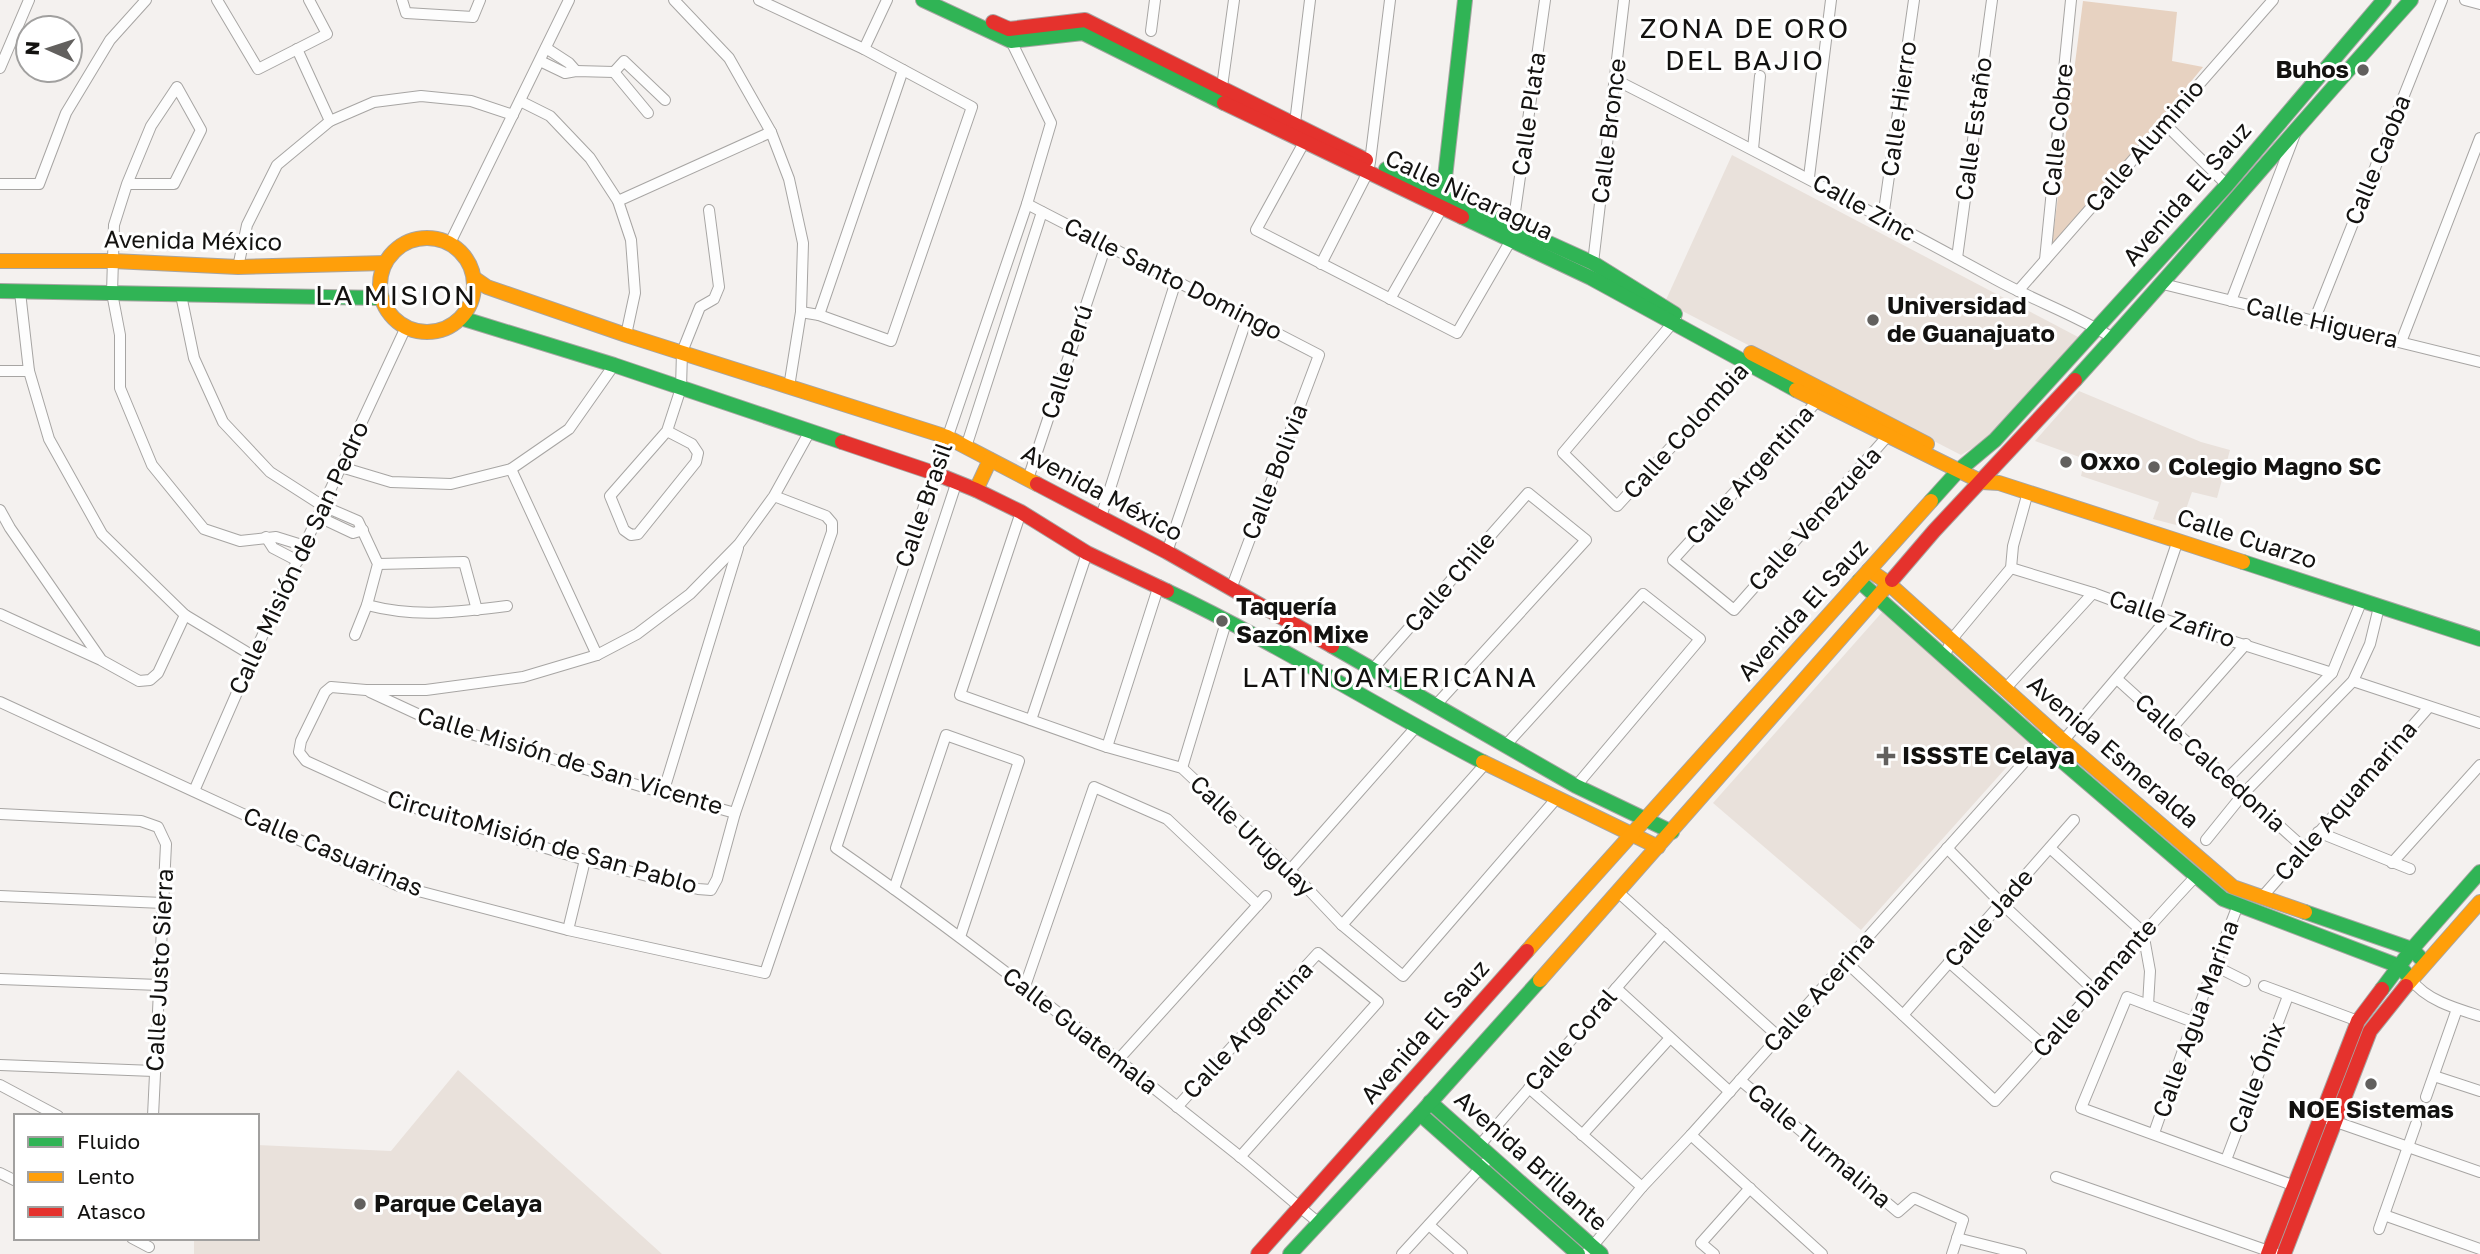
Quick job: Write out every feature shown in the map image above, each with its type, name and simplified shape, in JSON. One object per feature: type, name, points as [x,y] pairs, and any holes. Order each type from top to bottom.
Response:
[{"type":"main road","points":[[923,0],[1010,35]]},
{"type":"main road","points":[[943,0],[1010,35]]},
{"type":"main road","points":[[1443,202],[1465,0]]},
{"type":"main road","name":"Avenida El Sauz","points":[[1258,1254],[1963,466],[1995,440],[2098,329],[2227,185],[2384,0]]},
{"type":"main road","name":"Avenida El Sauz","points":[[1290,1254],[1425,1108],[1672,832],[1934,531],[1990,480],[2163,284],[2299,124],[2411,0]]},
{"type":"main road","name":"Calle Nicaragua","points":[[1010,35],[1085,20],[1222,94],[1369,167],[1513,234],[1593,263],[1675,320]]},
{"type":"main road","name":"Calle Nicaragua","points":[[1513,234],[1591,278],[1990,480]]},
{"type":"main road","points":[[432,237],[450,243],[465,256],[474,278],[472,299],[461,318],[445,329],[428,332],[406,327],[390,314],[382,298],[380,281],[385,263],[405,243],[432,237]]},
{"type":"main road","name":"Avenida México","points":[[0,261],[113,261],[239,267],[385,263]]},
{"type":"main road","name":"Avenida México","points":[[474,278],[486,287],[626,335],[947,437],[1167,552],[1576,786],[1672,832]]},
{"type":"main road","points":[[0,291],[382,298]]},
{"type":"main road","points":[[461,318],[614,365],[976,489],[1021,512],[1087,553],[1227,619],[1416,727],[1556,799],[1658,847]]},
{"type":"main road","points":[[976,489],[990,460]]},
{"type":"main road","name":"Calle Cuarzo","points":[[1990,480],[2480,639]]},
{"type":"main road","name":"Avenida Esmeralda","points":[[1864,576],[1888,583],[2233,887],[2412,949],[2425,963]]},
{"type":"main road","name":"Avenida Esmeralda","points":[[1864,576],[1878,596],[2041,743],[2223,899],[2399,966],[2412,979]]},
{"type":"main road","points":[[2284,1254],[2358,1021],[2412,949],[2480,872]]},
{"type":"main road","points":[[2271,1253],[2295,1186],[2370,1031],[2425,963],[2480,902]]},
{"type":"main road","name":"Avenida Brillante","points":[[1425,1108],[1479,1146],[1486,1161]]},
{"type":"main road","name":"Avenida Brillante","points":[[1425,1108],[1589,1252]]},
{"type":"street","points":[[0,68],[29,0]]},
{"type":"street","points":[[0,184],[39,184],[66,113],[110,40],[146,0]]},
{"type":"street","points":[[217,0],[258,69],[327,34],[309,0]]},
{"type":"street","points":[[402,0],[406,13],[473,17],[480,0]]},
{"type":"street","points":[[450,243],[569,0]]},
{"type":"street","points":[[674,0],[729,58],[771,132],[789,179],[803,243],[801,312],[789,387]]},
{"type":"street","points":[[759,0],[903,69],[972,107],[891,341],[819,315],[801,312]]},
{"type":"street","points":[[863,49],[887,0]]},
{"type":"street","points":[[1151,31],[1155,0]]},
{"type":"street","points":[[1222,94],[1234,0]]},
{"type":"street","points":[[1292,129],[1310,0]]},
{"type":"street","points":[[1321,264],[1369,167],[1390,0]]},
{"type":"street","name":"Calle Plata","points":[[1513,234],[1545,0]]},
{"type":"street","name":"Calle Bronce","points":[[1593,263],[1624,0]]},
{"type":"street","points":[[1809,177],[1831,0]]},
{"type":"street","name":"Calle Hierro","points":[[1883,218],[1914,0]]},
{"type":"street","name":"Calle Estaño","points":[[1957,258],[1992,0]]},
{"type":"street","name":"Calle Cobre","points":[[2045,260],[2071,0]]},
{"type":"street","name":"Calle Aluminio","points":[[2018,291],[2273,0]]},
{"type":"street","name":"Calle Caoba","points":[[2314,321],[2442,0]]},
{"type":"street","points":[[2465,0],[2480,4]]},
{"type":"street","name":"Calle Brasil","points":[[765,973],[1027,204],[1051,123],[1010,35]]},
{"type":"street","points":[[546,48],[576,71]]},
{"type":"street","points":[[297,49],[330,121]]},
{"type":"street","points":[[540,61],[565,74],[576,71],[614,72],[646,111],[663,98],[624,61],[614,72]]},
{"type":"street","points":[[819,315],[903,69]]},
{"type":"street","points":[[1753,149],[1760,76]]},
{"type":"street","name":"Calle Zinc","points":[[1614,79],[1809,177],[2018,291],[2113,338]]},
{"type":"street","points":[[127,184],[174,184],[201,130],[177,87],[151,126],[127,184],[114,225],[112,293],[120,335],[120,388],[152,465],[204,529],[240,541],[276,537],[305,546]]},
{"type":"street","points":[[239,267],[247,225],[276,165],[330,121],[374,102],[421,96],[471,101],[513,115]]},
{"type":"street","points":[[520,101],[550,116],[590,158],[618,201],[631,240],[635,293],[626,335]]},
{"type":"street","points":[[2165,124],[2227,185]]},
{"type":"street","points":[[2231,301],[2299,124]]},
{"type":"street","points":[[618,201],[771,132]]},
{"type":"street","points":[[1307,136],[1256,230],[1457,333],[1513,234]]},
{"type":"street","points":[[2401,342],[2480,138]]},
{"type":"street","points":[[1390,299],[1443,202]]},
{"type":"street","name":"Calle Santo Domingo","points":[[1027,204],[1319,355]]},
{"type":"street","points":[[667,431],[692,444],[698,453],[696,462],[638,534],[631,535],[624,530],[610,496],[667,431],[681,388],[682,352],[700,307],[714,299],[719,286],[709,210]]},
{"type":"street","points":[[966,447],[1042,212]]},
{"type":"street","name":"Calle Perú","points":[[1028,480],[1106,245]]},
{"type":"street","points":[[1101,517],[1176,281]]},
{"type":"street","name":"Calle Higuera","points":[[2163,284],[2480,362]]},
{"type":"street","points":[[20,292],[29,371],[49,439],[102,534],[185,615],[254,656]]},
{"type":"street","points":[[181,295],[194,358],[223,422],[270,472],[323,506],[358,521],[363,530],[378,564],[367,605],[355,635]]},
{"type":"street","points":[[1167,552],[1247,318]]},
{"type":"street","name":"Calle Colombia","points":[[1675,320],[1563,453],[1617,506],[1751,359]]},
{"type":"street","name":"Calle Misión de San Pedro","points":[[194,791],[406,327]]},
{"type":"street","name":"Calle Bolivia","points":[[1231,589],[1319,355]]},
{"type":"street","points":[[341,467],[391,482],[451,484],[511,469],[569,429],[614,365]]},
{"type":"street","points":[[0,371],[29,371]]},
{"type":"street","name":"Calle Argentina","points":[[1734,610],[1673,560],[1822,396]]},
{"type":"street","points":[[366,690],[426,690],[523,677],[597,655],[637,634],[690,594],[739,544],[774,496],[810,431]]},
{"type":"street","name":"Calle Venezuela","points":[[1734,610],[1891,432]]},
{"type":"street","points":[[511,469],[597,655]]},
{"type":"street","name":"Calle Guatemala","points":[[957,481],[836,848],[1025,986],[1318,1222]]},
{"type":"street","points":[[1945,655],[1952,639],[2011,568],[2013,546],[2028,492]]},
{"type":"street","name":"Calle Chile","points":[[1372,670],[1528,493],[1586,541],[1435,706]]},
{"type":"street","name":"CircuitoMisión de San Pablo","points":[[366,690],[331,687],[324,692],[301,741],[299,752],[306,761],[396,802],[585,860],[698,890],[711,890],[832,532],[832,523],[826,516],[774,496]]},
{"type":"street","points":[[0,510],[102,660]]},
{"type":"street","name":"Calle Uruguay","points":[[1021,512],[960,695],[1107,747],[1182,768],[1290,870],[1342,925],[1403,976],[1556,799]]},
{"type":"street","points":[[319,517],[353,533],[363,530]]},
{"type":"street","points":[[266,537],[273,548],[298,561]]},
{"type":"street","points":[[2153,614],[2178,540]]},
{"type":"street","points":[[663,793],[739,544]]},
{"type":"street","points":[[1031,720],[1087,553]]},
{"type":"street","points":[[378,564],[464,562],[477,610]]},
{"type":"street","name":"Calle Zafiro","points":[[2011,568],[2332,673]]},
{"type":"street","points":[[1107,747],[1159,585]]},
{"type":"street","points":[[2006,688],[2093,593]]},
{"type":"street","points":[[1505,746],[1643,594],[1700,639],[1576,786]]},
{"type":"street","points":[[2228,778],[2332,673],[2362,600]]},
{"type":"street","points":[[367,605],[396,613],[424,614],[507,606]]},
{"type":"street","points":[[2206,840],[2244,793],[2353,681],[2371,644],[2379,607]]},
{"type":"street","points":[[0,614],[102,660],[139,681],[150,680],[158,673],[185,615]]},
{"type":"street","points":[[1182,768],[1227,619]]},
{"type":"street","name":"Calle Acerina","points":[[1589,1252],[1642,1186],[1730,1092],[2041,743],[2058,735],[2117,679],[2166,620]]},
{"type":"street","points":[[2172,728],[2246,644]]},
{"type":"street","name":"Calle Calcedonia","points":[[2117,679],[2304,848]]},
{"type":"street","points":[[2353,681],[2480,723]]},
{"type":"street","name":"Calle Misión de San Vicente","points":[[366,690],[439,724],[735,813]]},
{"type":"street","name":"Calle Casuarinas","points":[[0,702],[399,886],[568,930],[765,973]]},
{"type":"street","name":"Calle Aquamarina","points":[[2263,896],[2429,707]]},
{"type":"street","points":[[1290,870],[1416,727]]},
{"type":"street","points":[[894,889],[946,735],[1019,761],[960,937]]},
{"type":"street","points":[[1342,925],[1486,763]]},
{"type":"street","points":[[2392,863],[2480,765]]},
{"type":"street","name":"Calle Uruguay","points":[[1025,986],[1094,787],[1167,819],[1258,905]]},
{"type":"street","name":"Calle Justo Sierra","points":[[0,814],[141,821],[158,827],[166,844],[153,1114]]},
{"type":"street","name":"Calle Jade","points":[[1903,1015],[2074,820]]},
{"type":"street","name":"Calle Calcedonia","points":[[2318,832],[2410,869]]},
{"type":"street","points":[[1947,848],[2095,991]]},
{"type":"street","points":[[2050,848],[2143,932],[2150,971],[2148,1005]]},
{"type":"street","points":[[568,930],[585,860]]},
{"type":"street","name":"Calle Diamante","points":[[1903,1015],[1995,1101],[2095,991],[2143,932],[2196,876]]},
{"type":"street","points":[[1618,892],[1779,1037]]},
{"type":"street","points":[[0,896],[163,903]]},
{"type":"street","points":[[1118,1060],[1266,896]]},
{"type":"street","name":"Calle Agua Marina","points":[[2154,1133],[2238,905]]},
{"type":"street","points":[[2286,923],[2293,906]]},
{"type":"street","name":"Calle Coral","points":[[1479,1146],[1664,933]]},
{"type":"street","name":"Calle Argentina","points":[[1177,1107],[1318,953],[1378,1002],[1240,1157]]},
{"type":"street","points":[[1846,962],[1903,1015]]},
{"type":"street","points":[[1949,962],[2045,1047]]},
{"type":"street","points":[[2216,967],[2245,981]]},
{"type":"street","points":[[0,979],[159,985]]},
{"type":"street","points":[[2412,979],[2422,992],[2457,1009],[2480,1016]]},
{"type":"street","points":[[2264,986],[2358,1021]]},
{"type":"street","name":"Calle Turmalina","points":[[1616,988],[1730,1092]]},
{"type":"street","name":"Calle Ónix","points":[[2226,1160],[2288,996]]},
{"type":"street","points":[[2193,1022],[2127,997],[2081,1108],[2295,1186]]},
{"type":"street","points":[[2427,1097],[2457,1009]]},
{"type":"street","points":[[1582,1135],[1670,1038]]},
{"type":"street","points":[[0,1065],[154,1072]]},
{"type":"street","points":[[2434,1076],[2480,1091]]},
{"type":"street","name":"Calle Turmalina","points":[[1740,1080],[1898,1212],[1914,1198],[1963,1220],[1957,1238]]},
{"type":"street","points":[[0,1085],[54,1114]]},
{"type":"street","points":[[1529,1088],[1642,1186]]},
{"type":"street","points":[[2329,1119],[2480,1172]]},
{"type":"street","points":[[2379,1229],[2416,1124]]},
{"type":"street","points":[[1691,1135],[1822,1254]]},
{"type":"street","points":[[1402,1254],[1486,1161]]},
{"type":"street","points":[[2056,1177],[2271,1253]]},
{"type":"street","points":[[1714,1254],[1701,1243],[1750,1188]]},
{"type":"street","points":[[2384,1215],[2480,1248]]},
{"type":"street","points":[[1429,1225],[1462,1254]]},
{"type":"street","points":[[1952,1254],[1957,1238],[2021,1254]]},
{"type":"shaded area","points":[[2083,1],[2177,12],[2172,61],[2203,67],[2051,251]]},
{"type":"shaded area","name":"Universidad de Guanajuato","points":[[1732,155],[2080,338],[1997,433],[1961,455],[1665,302]]},
{"type":"shaded area","name":"Colegio Magno SC","points":[[2079,391],[2201,442],[2230,450],[2217,498],[2192,492],[2180,526],[2153,519],[2159,502],[2081,476],[2085,459],[2035,441]]},
{"type":"shaded area","name":"ISSSTE Celaya","points":[[1884,610],[2030,741],[1861,930],[1713,803]]},
{"type":"shaded area","name":"Parque Celaya","points":[[458,1070],[662,1254],[194,1254],[194,1240],[259,1240],[259,1145],[391,1151]]},
{"type":"traffic: fast","points":[[923,0],[1011,41],[1083,33],[1224,103]]},
{"type":"traffic: fast","points":[[1442,204],[1465,0]]},
{"type":"traffic: fast","points":[[1931,501],[1959,470],[1995,440],[2227,185],[2384,0]]},
{"type":"traffic: fast","points":[[2075,380],[2411,0]]},
{"type":"traffic: fast","points":[[1386,169],[1593,263],[1675,314]]},
{"type":"traffic: fast","points":[[1462,217],[1591,278],[1796,390]]},
{"type":"traffic: fast","points":[[0,291],[382,298]]},
{"type":"traffic: fast","points":[[461,318],[614,365],[842,442]]},
{"type":"traffic: fast","points":[[2243,562],[2480,639]]},
{"type":"traffic: fast","points":[[1859,581],[2041,743],[2223,899],[2399,966],[2411,979]]},
{"type":"traffic: fast","points":[[1167,591],[1483,762]]},
{"type":"traffic: fast","points":[[1332,646],[1576,786],[1672,832]]},
{"type":"traffic: fast","points":[[2382,989],[2412,949],[2480,872]]},
{"type":"traffic: fast","points":[[2305,912],[2412,949],[2425,963]]},
{"type":"traffic: fast","points":[[1290,1254],[1540,980]]},
{"type":"traffic: fast","points":[[1430,1102],[1601,1254]]},
{"type":"traffic: fast","points":[[1420,1114],[1578,1254]]},
{"type":"traffic: slow","points":[[427,238],[445,242],[460,252],[470,267],[474,285],[470,303],[460,318],[445,328],[427,332],[409,328],[394,318],[384,303],[380,285],[384,267],[394,252],[409,242],[427,238]]},
{"type":"traffic: slow","points":[[0,261],[113,261],[238,267],[385,263]]},
{"type":"traffic: slow","points":[[474,278],[487,287],[626,335],[947,437],[1037,484]]},
{"type":"traffic: slow","points":[[1751,353],[1927,444]]},
{"type":"traffic: slow","points":[[1796,390],[1982,482],[1999,483],[2243,562]]},
{"type":"traffic: slow","points":[[976,490],[990,460]]},
{"type":"traffic: slow","points":[[1527,951],[1931,501]]},
{"type":"traffic: slow","points":[[1869,570],[1888,583],[2052,731],[2233,887],[2305,912]]},
{"type":"traffic: slow","points":[[1540,980],[1892,580]]},
{"type":"traffic: slow","points":[[1483,762],[1658,847]]},
{"type":"traffic: slow","points":[[2406,986],[2480,902]]},
{"type":"traffic: jam","points":[[993,22],[1009,29],[1085,20],[1366,160]]},
{"type":"traffic: jam","points":[[1224,103],[1462,217]]},
{"type":"traffic: jam","points":[[1892,580],[2075,380]]},
{"type":"traffic: jam","points":[[842,442],[976,490],[1021,512],[1087,553],[1167,591]]},
{"type":"traffic: jam","points":[[1037,484],[1167,552],[1332,646]]},
{"type":"traffic: jam","points":[[1258,1254],[1527,951]]},
{"type":"traffic: jam","points":[[2284,1254],[2370,1031],[2406,986]]},
{"type":"traffic: jam","points":[[2268,1254],[2358,1021],[2382,989]]},
{"type":"place","name":"Buhos","points":[[2363,70]]},
{"type":"place","name":"Universidad de Guanajuato","points":[[1873,320]]},
{"type":"place","name":"Oxxo","points":[[2066,462]]},
{"type":"place","name":"Colegio Magno SC","points":[[2154,467]]},
{"type":"place","name":"Taquería Sazón Mixe","points":[[1222,621]]},
{"type":"place","name":"ISSSTE Celaya","points":[[1886,756]]},
{"type":"place","name":"NOE Sistemas","points":[[2371,1084]]},
{"type":"place","name":"Parque Celaya","points":[[360,1204]]},
{"type":"district","name":"ZONA DE ORO DEL BAJIO","points":[[1745,44]]},
{"type":"district","name":"LA MISION","points":[[396,295]]},
{"type":"district","name":"LATINOAMERICANA","points":[[1390,677]]}]
